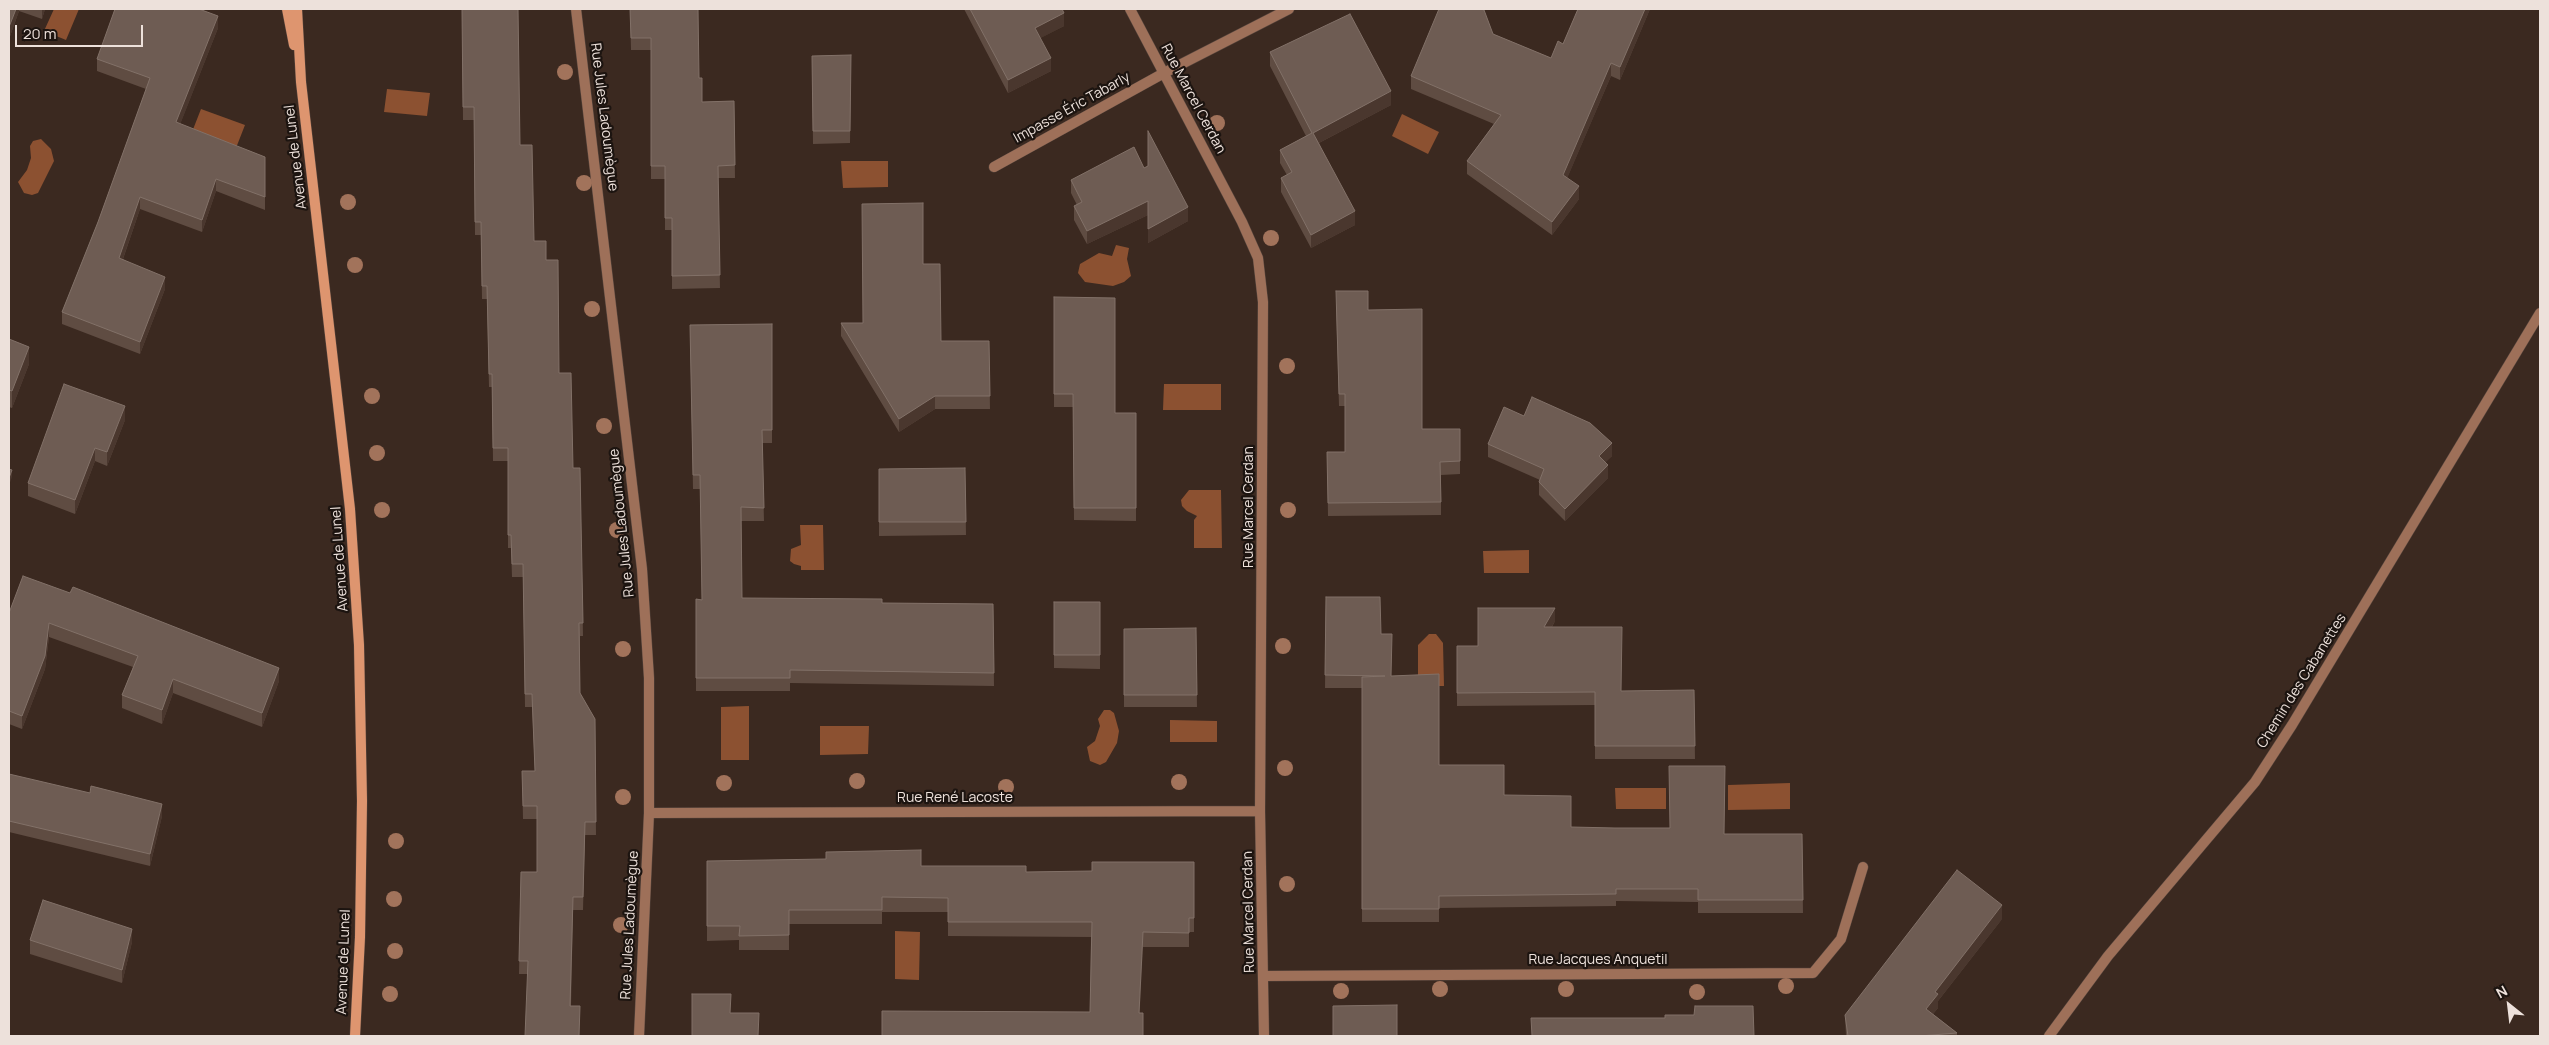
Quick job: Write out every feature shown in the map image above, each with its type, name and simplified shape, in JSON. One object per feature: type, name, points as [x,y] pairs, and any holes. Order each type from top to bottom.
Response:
[{"type":"main road","name":"Avenue de Lunel","points":[[287,9],[301,82]]},
{"type":"main road","name":"Avenue de Lunel","points":[[297,9],[301,82],[350,509],[359,645],[362,802],[360,937],[355,1036]]},
{"type":"street","name":"Rue Jules Ladoumègue","points":[[576,9],[642,569],[649,678],[649,813],[638,1036]]},
{"type":"street","name":"Rue Marcel Cerdan","points":[[1130,9],[1242,222],[1258,258],[1264,302],[1260,811],[1264,1036]]},
{"type":"street","name":"Impasse Éric Tabarly","points":[[994,167],[1164,73],[1288,9]]},
{"type":"street","name":"Chemin des Cabanettes","points":[[2049,1036],[2108,956],[2255,782],[2292,725],[2540,313]]},
{"type":"street","name":"Rue René Lacoste","points":[[649,813],[1260,811]]},
{"type":"street","name":"Rue Jacques Anquetil","points":[[1264,976],[1813,973],[1841,939],[1863,867]]},
{"type":"shaded area","points":[[54,9],[79,9],[66,40],[44,31]]},
{"type":"shaded area","points":[[387,89],[430,93],[427,116],[384,112]]},
{"type":"shaded area","points":[[201,109],[245,125],[236,148],[192,132]]},
{"type":"shaded area","points":[[1402,114],[1439,132],[1428,154],[1392,136]]},
{"type":"shaded area","points":[[41,139],[51,149],[54,161],[38,193],[32,195],[24,193],[18,182],[27,170],[31,158],[30,146],[33,141]]},
{"type":"shaded area","points":[[841,161],[888,161],[888,187],[843,188]]},
{"type":"shaded area","points":[[1116,245],[1129,248],[1127,259],[1131,276],[1124,282],[1113,286],[1085,282],[1078,273],[1080,264],[1099,253],[1112,256]]},
{"type":"shaded area","points":[[1164,384],[1221,384],[1221,410],[1163,410]]},
{"type":"shaded area","points":[[1189,490],[1221,490],[1222,548],[1194,548],[1194,520],[1197,516],[1182,506],[1181,500]]},
{"type":"shaded area","points":[[800,525],[823,525],[824,570],[801,570],[801,566],[790,561],[791,549],[801,545]]},
{"type":"shaded area","points":[[1529,550],[1529,573],[1484,573],[1483,551]]},
{"type":"shaded area","points":[[1429,634],[1436,634],[1443,643],[1444,686],[1418,686],[1418,645]]},
{"type":"shaded area","points":[[749,706],[749,760],[721,760],[721,707]]},
{"type":"shaded area","points":[[1104,710],[1110,710],[1114,713],[1119,731],[1117,743],[1106,762],[1100,765],[1090,761],[1087,747],[1095,741],[1100,726],[1098,719]]},
{"type":"shaded area","points":[[1170,720],[1217,721],[1217,742],[1170,742]]},
{"type":"shaded area","points":[[820,726],[869,726],[868,754],[820,755]]},
{"type":"shaded area","points":[[1790,783],[1790,809],[1728,810],[1728,785]]},
{"type":"shaded area","points":[[1615,788],[1666,788],[1666,809],[1616,809]]},
{"type":"shaded area","points":[[895,931],[920,932],[919,980],[895,979]]},
{"type":"building","points":[[9,9],[16,9],[9,27]]},
{"type":"building","points":[[115,9],[199,9],[218,16],[176,122],[265,157],[265,197],[216,179],[202,220],[140,197],[119,258],[165,277],[140,342],[62,312],[98,222],[150,78],[97,59]]},
{"type":"building","points":[[462,9],[518,9],[520,145],[532,145],[534,241],[546,241],[546,260],[558,260],[559,373],[571,373],[573,468],[580,468],[583,623],[579,623],[580,693],[595,719],[596,822],[585,822],[583,897],[573,897],[570,1006],[580,1006],[579,1036],[525,1036],[528,961],[519,961],[521,872],[537,872],[537,806],[523,806],[522,771],[535,771],[532,694],[525,694],[523,564],[512,564],[511,535],[508,535],[508,448],[493,448],[492,374],[489,374],[487,286],[482,286],[481,222],[475,222],[474,107],[463,107]]},
{"type":"building","points":[[630,9],[698,9],[699,78],[702,78],[702,102],[734,101],[735,165],[718,166],[720,275],[672,276],[672,218],[665,218],[665,166],[651,166],[651,38],[631,38]]},
{"type":"building","points":[[970,9],[1062,9],[1064,13],[1035,28],[1051,58],[1008,80]]},
{"type":"building","points":[[1439,9],[1482,9],[1493,34],[1551,58],[1558,41],[1563,44],[1578,9],[1645,9],[1620,67],[1611,63],[1563,175],[1579,186],[1552,222],[1467,161],[1501,115],[1411,76]]},
{"type":"building","points":[[1350,14],[1391,91],[1313,133],[1355,211],[1311,235],[1281,178],[1292,172],[1280,150],[1312,133],[1270,52]]},
{"type":"building","points":[[851,55],[850,131],[813,131],[812,56]]},
{"type":"building","points":[[1148,131],[1188,207],[1148,229],[1148,201],[1087,231],[1074,206],[1082,202],[1071,180],[1134,147],[1144,168],[1148,166]]},
{"type":"building","points":[[923,203],[923,264],[940,264],[941,341],[989,341],[990,396],[935,396],[899,419],[841,323],[863,323],[862,204]]},
{"type":"building","points":[[1336,291],[1368,291],[1368,310],[1422,309],[1422,429],[1460,429],[1460,461],[1440,462],[1441,502],[1328,503],[1327,452],[1345,452],[1345,394],[1339,394]]},
{"type":"building","points":[[1054,297],[1115,298],[1115,413],[1136,413],[1136,508],[1074,508],[1073,394],[1054,394]]},
{"type":"building","points":[[772,324],[772,430],[762,430],[764,508],[741,507],[742,598],[882,599],[882,603],[993,604],[994,673],[790,670],[790,678],[696,678],[696,599],[702,600],[700,475],[693,475],[690,325]]},
{"type":"building","points":[[9,339],[29,347],[12,391],[9,390]]},
{"type":"building","points":[[64,384],[125,406],[107,452],[95,448],[75,500],[28,483]]},
{"type":"building","points":[[1532,397],[1590,423],[1612,443],[1599,456],[1608,465],[1565,509],[1539,482],[1544,469],[1488,444],[1504,407],[1524,416]]},
{"type":"building","points":[[965,468],[966,522],[879,522],[879,469]]},
{"type":"building","points":[[23,576],[70,593],[73,587],[279,668],[262,713],[173,679],[162,710],[122,695],[138,656],[49,623],[45,656],[22,716],[9,711],[9,613]]},
{"type":"building","points":[[1326,597],[1380,597],[1381,634],[1392,634],[1391,676],[1439,674],[1439,765],[1504,765],[1504,795],[1571,796],[1571,827],[1615,828],[1670,828],[1669,766],[1725,766],[1724,834],[1802,834],[1803,900],[1698,900],[1698,889],[1616,889],[1616,894],[1439,896],[1439,909],[1362,909],[1362,677],[1385,676],[1325,675]]},
{"type":"building","points":[[1054,602],[1100,602],[1100,655],[1054,655]]},
{"type":"building","points":[[1478,608],[1555,608],[1544,627],[1622,627],[1621,691],[1694,690],[1695,746],[1595,746],[1595,692],[1457,693],[1457,646],[1478,646]]},
{"type":"building","points":[[1196,628],[1197,695],[1124,695],[1124,629]]},
{"type":"building","points":[[9,774],[90,793],[91,786],[162,804],[150,854],[9,821]]},
{"type":"building","points":[[921,850],[921,866],[1026,866],[1026,872],[1092,871],[1092,862],[1194,862],[1194,918],[1189,918],[1189,933],[1143,932],[1139,1013],[1143,1013],[1143,1036],[882,1036],[882,1011],[1090,1012],[1092,922],[948,922],[948,898],[882,897],[882,910],[789,910],[789,935],[739,936],[740,926],[707,926],[707,861],[826,859],[826,852]]},
{"type":"building","points":[[1957,870],[2002,905],[1935,992],[1938,994],[1926,1009],[1957,1033],[1919,1036],[1848,1036],[1845,1015]]},
{"type":"building","points":[[43,900],[132,929],[122,970],[30,940]]},
{"type":"building","points":[[692,994],[731,994],[730,1013],[759,1013],[758,1036],[692,1036]]},
{"type":"building","points":[[1397,1005],[1397,1036],[1333,1036],[1333,1006]]},
{"type":"building","points":[[1695,1006],[1753,1006],[1754,1036],[1532,1036],[1531,1018],[1665,1018],[1665,1015],[1694,1015]]}]
